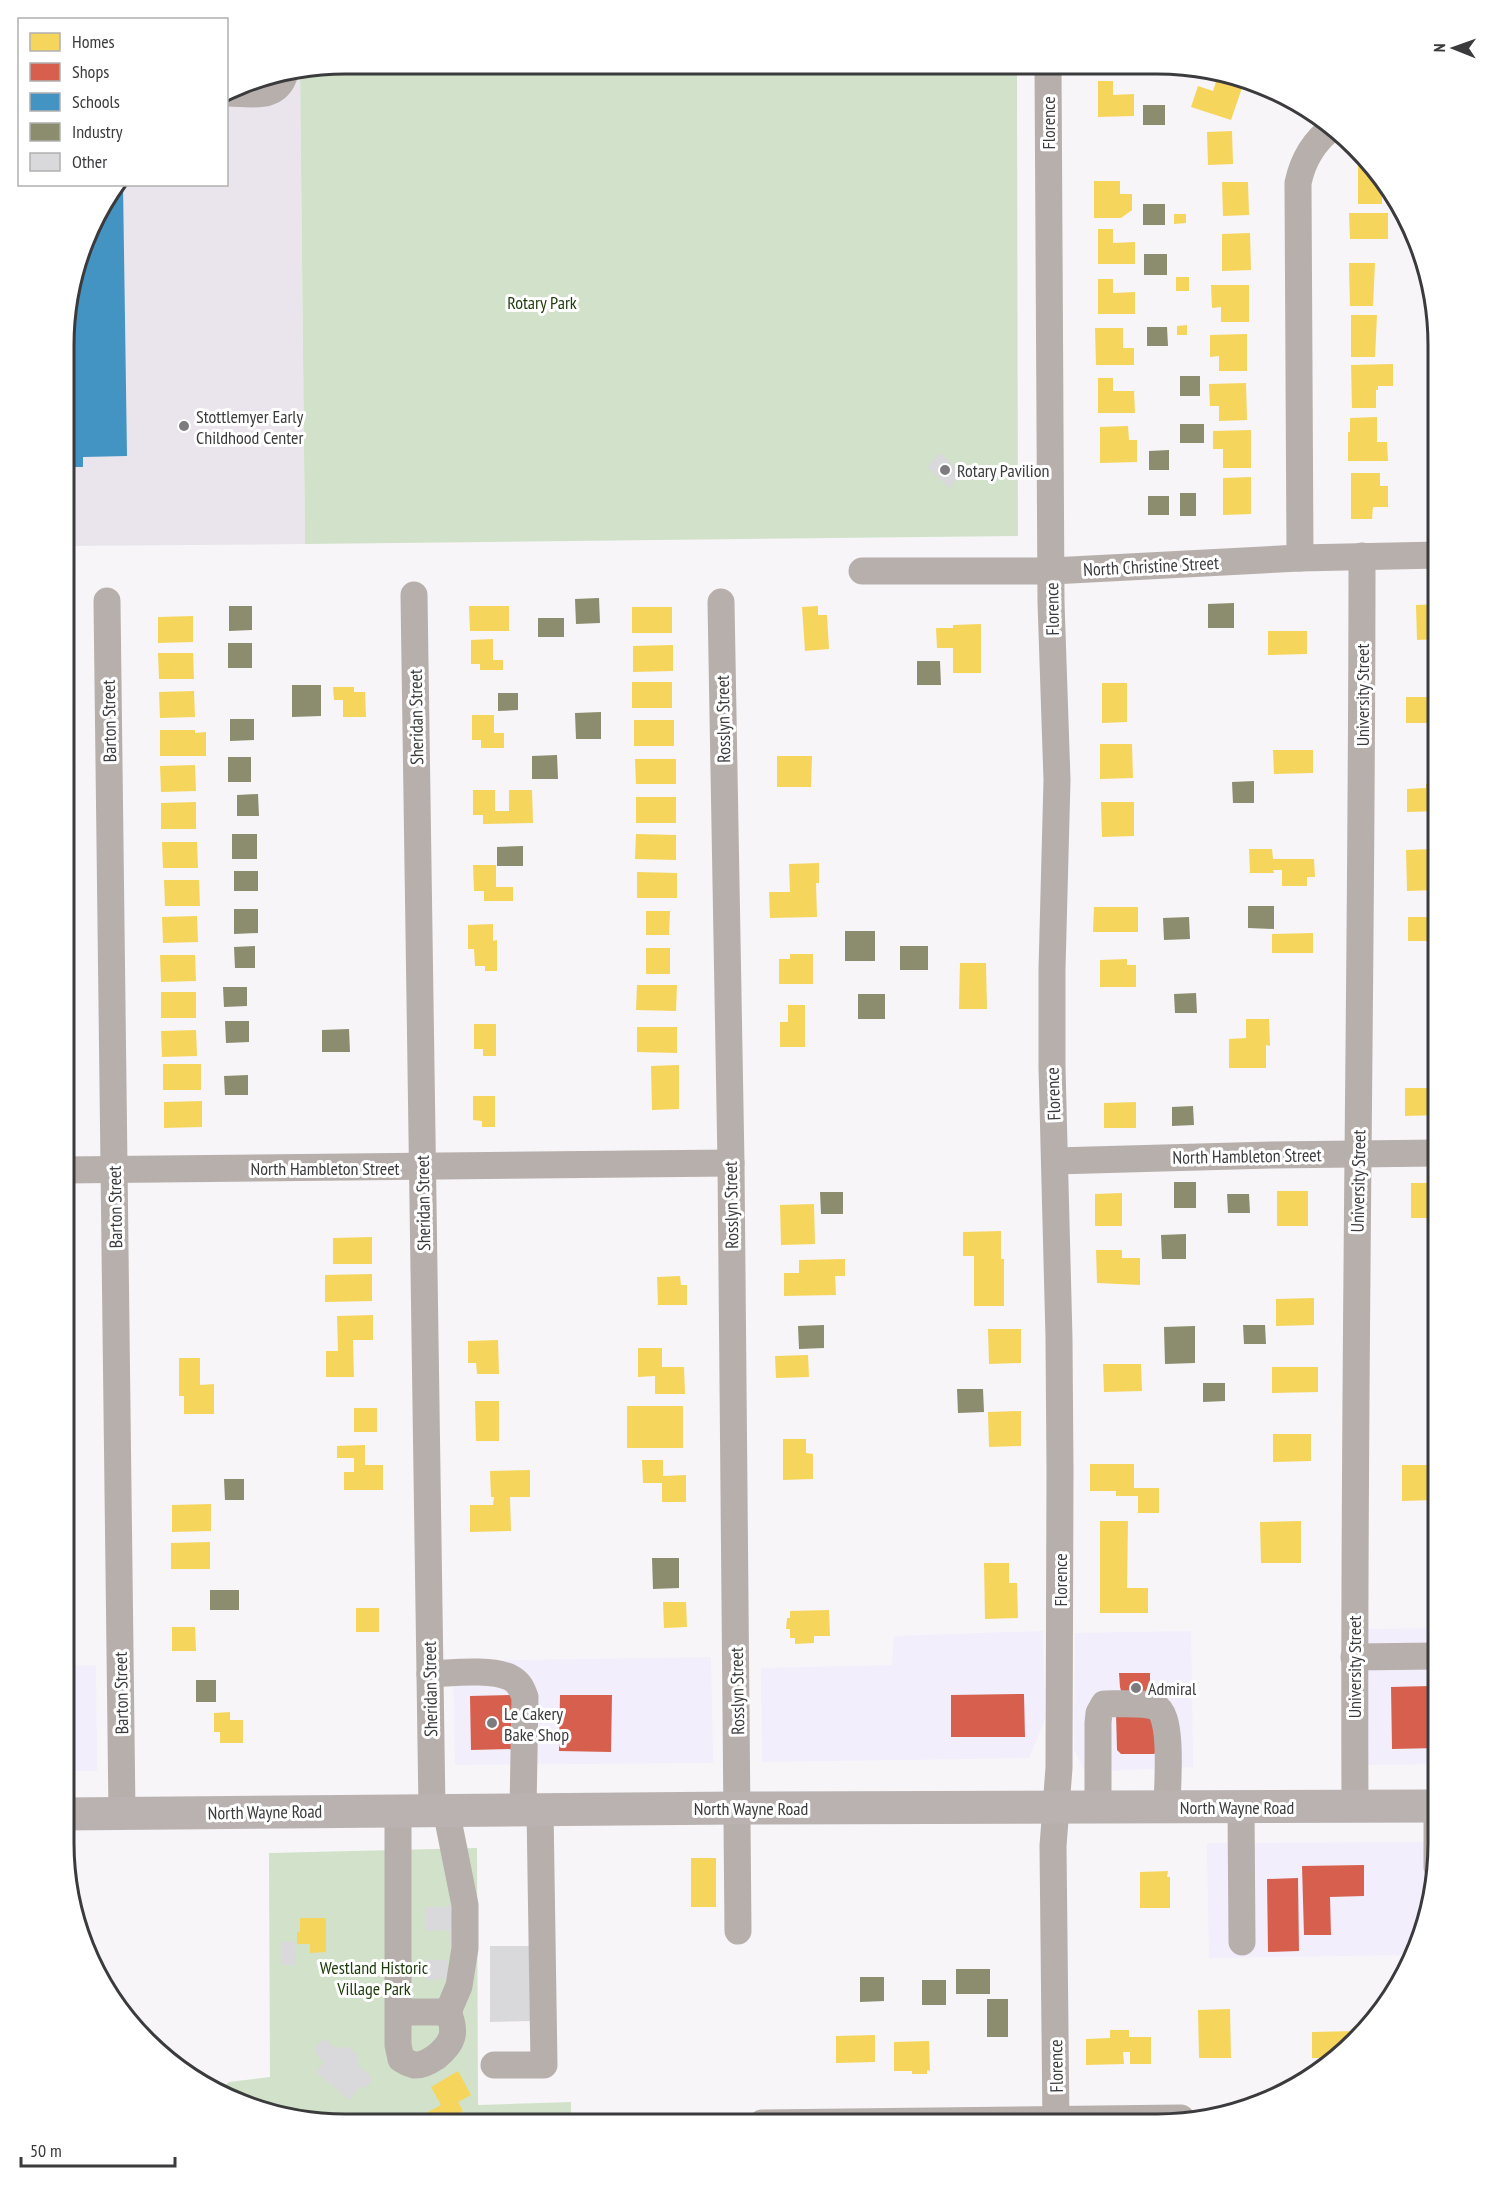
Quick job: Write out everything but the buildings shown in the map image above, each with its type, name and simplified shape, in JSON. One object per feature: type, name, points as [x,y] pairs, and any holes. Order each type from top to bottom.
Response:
[{"type":"main road","name":"North Wayne Road","points":[[74,1814],[532,1809],[1429,1806]]},
{"type":"street","name":"Florence","points":[[1048,74],[1052,571],[1057,780],[1052,1068],[1060,1446],[1059,1735],[1053,1846],[1056,2114]]},
{"type":"street","points":[[244,93],[270,93],[277,89],[282,81]]},
{"type":"street","points":[[1300,558],[1298,183],[1306,156],[1326,133]]},
{"type":"street","name":"North Christine Street","points":[[862,571],[1052,571],[1300,558],[1429,555]]},
{"type":"street","name":"University Street","points":[[1355,1806],[1354,1657],[1362,556]]},
{"type":"street","name":"Sheridan Street","points":[[414,595],[430,1674],[439,1810],[465,1905],[465,1948],[459,1986],[448,2012]]},
{"type":"street","name":"Barton Street","points":[[107,601],[122,1813]]},
{"type":"street","name":"Rosslyn Street","points":[[721,602],[730,1163],[738,1931]]},
{"type":"street","name":"North Hambleton Street","points":[[1055,1161],[1429,1153]]},
{"type":"street","name":"North Hambleton Street","points":[[74,1170],[730,1163]]},
{"type":"street","points":[[1354,1657],[1429,1656]]},
{"type":"street","points":[[430,1674],[490,1673],[511,1677],[521,1686],[525,1697],[544,2065],[494,2066]]},
{"type":"street","points":[[1098,1807],[1099,1713],[1104,1704],[1155,1707],[1162,1712],[1167,1732],[1167,1807]]},
{"type":"street","points":[[1059,1735],[1098,1735]]},
{"type":"street","points":[[1241,1807],[1242,1942]]},
{"type":"street","points":[[398,1811],[398,2012],[398,2045],[401,2059],[414,2065],[428,2062],[448,2047],[453,2036],[453,2022],[448,2012],[398,2012]]},
{"type":"shaded area","name":"Stottlemyer Early Childhood Center","points":[[300,78],[305,544],[74,546],[74,327],[83,274],[101,225],[125,186],[228,186],[228,100],[257,88]]},
{"type":"shaded area","points":[[1429,1628],[1429,1764],[1368,1765],[1367,1629]]},
{"type":"shaded area","points":[[1043,1631],[1045,1720],[1029,1758],[762,1762],[761,1668],[892,1665],[894,1636]]},
{"type":"shaded area","points":[[1191,1631],[1193,1767],[1085,1772],[1074,1749],[1075,1633]]},
{"type":"shaded area","points":[[711,1657],[713,1763],[455,1765],[453,1661]]},
{"type":"shaded area","points":[[96,1665],[97,1771],[74,1771],[74,1666]]},
{"type":"shaded area","points":[[1429,1842],[1423,1895],[1414,1930],[1404,1955],[1209,1958],[1207,1843]]},
{"type":"green space","name":"Rotary Park","points":[[327,74],[1017,74],[1018,536],[305,544],[300,78]]},
{"type":"green space","name":"Westland Historic Village Park","points":[[477,1848],[478,2105],[571,2102],[571,2114],[327,2113],[274,2104],[225,2086],[229,2082],[270,2077],[269,1853]]},
{"type":"place","name":"Stottlemyer Early Childhood Center","points":[[184,426]]},
{"type":"place","name":"Rotary Pavilion","points":[[945,470]]},
{"type":"place","name":"Admiral","points":[[1136,1688]]},
{"type":"place","name":"Le Cakery Bake Shop","points":[[492,1723]]}]
